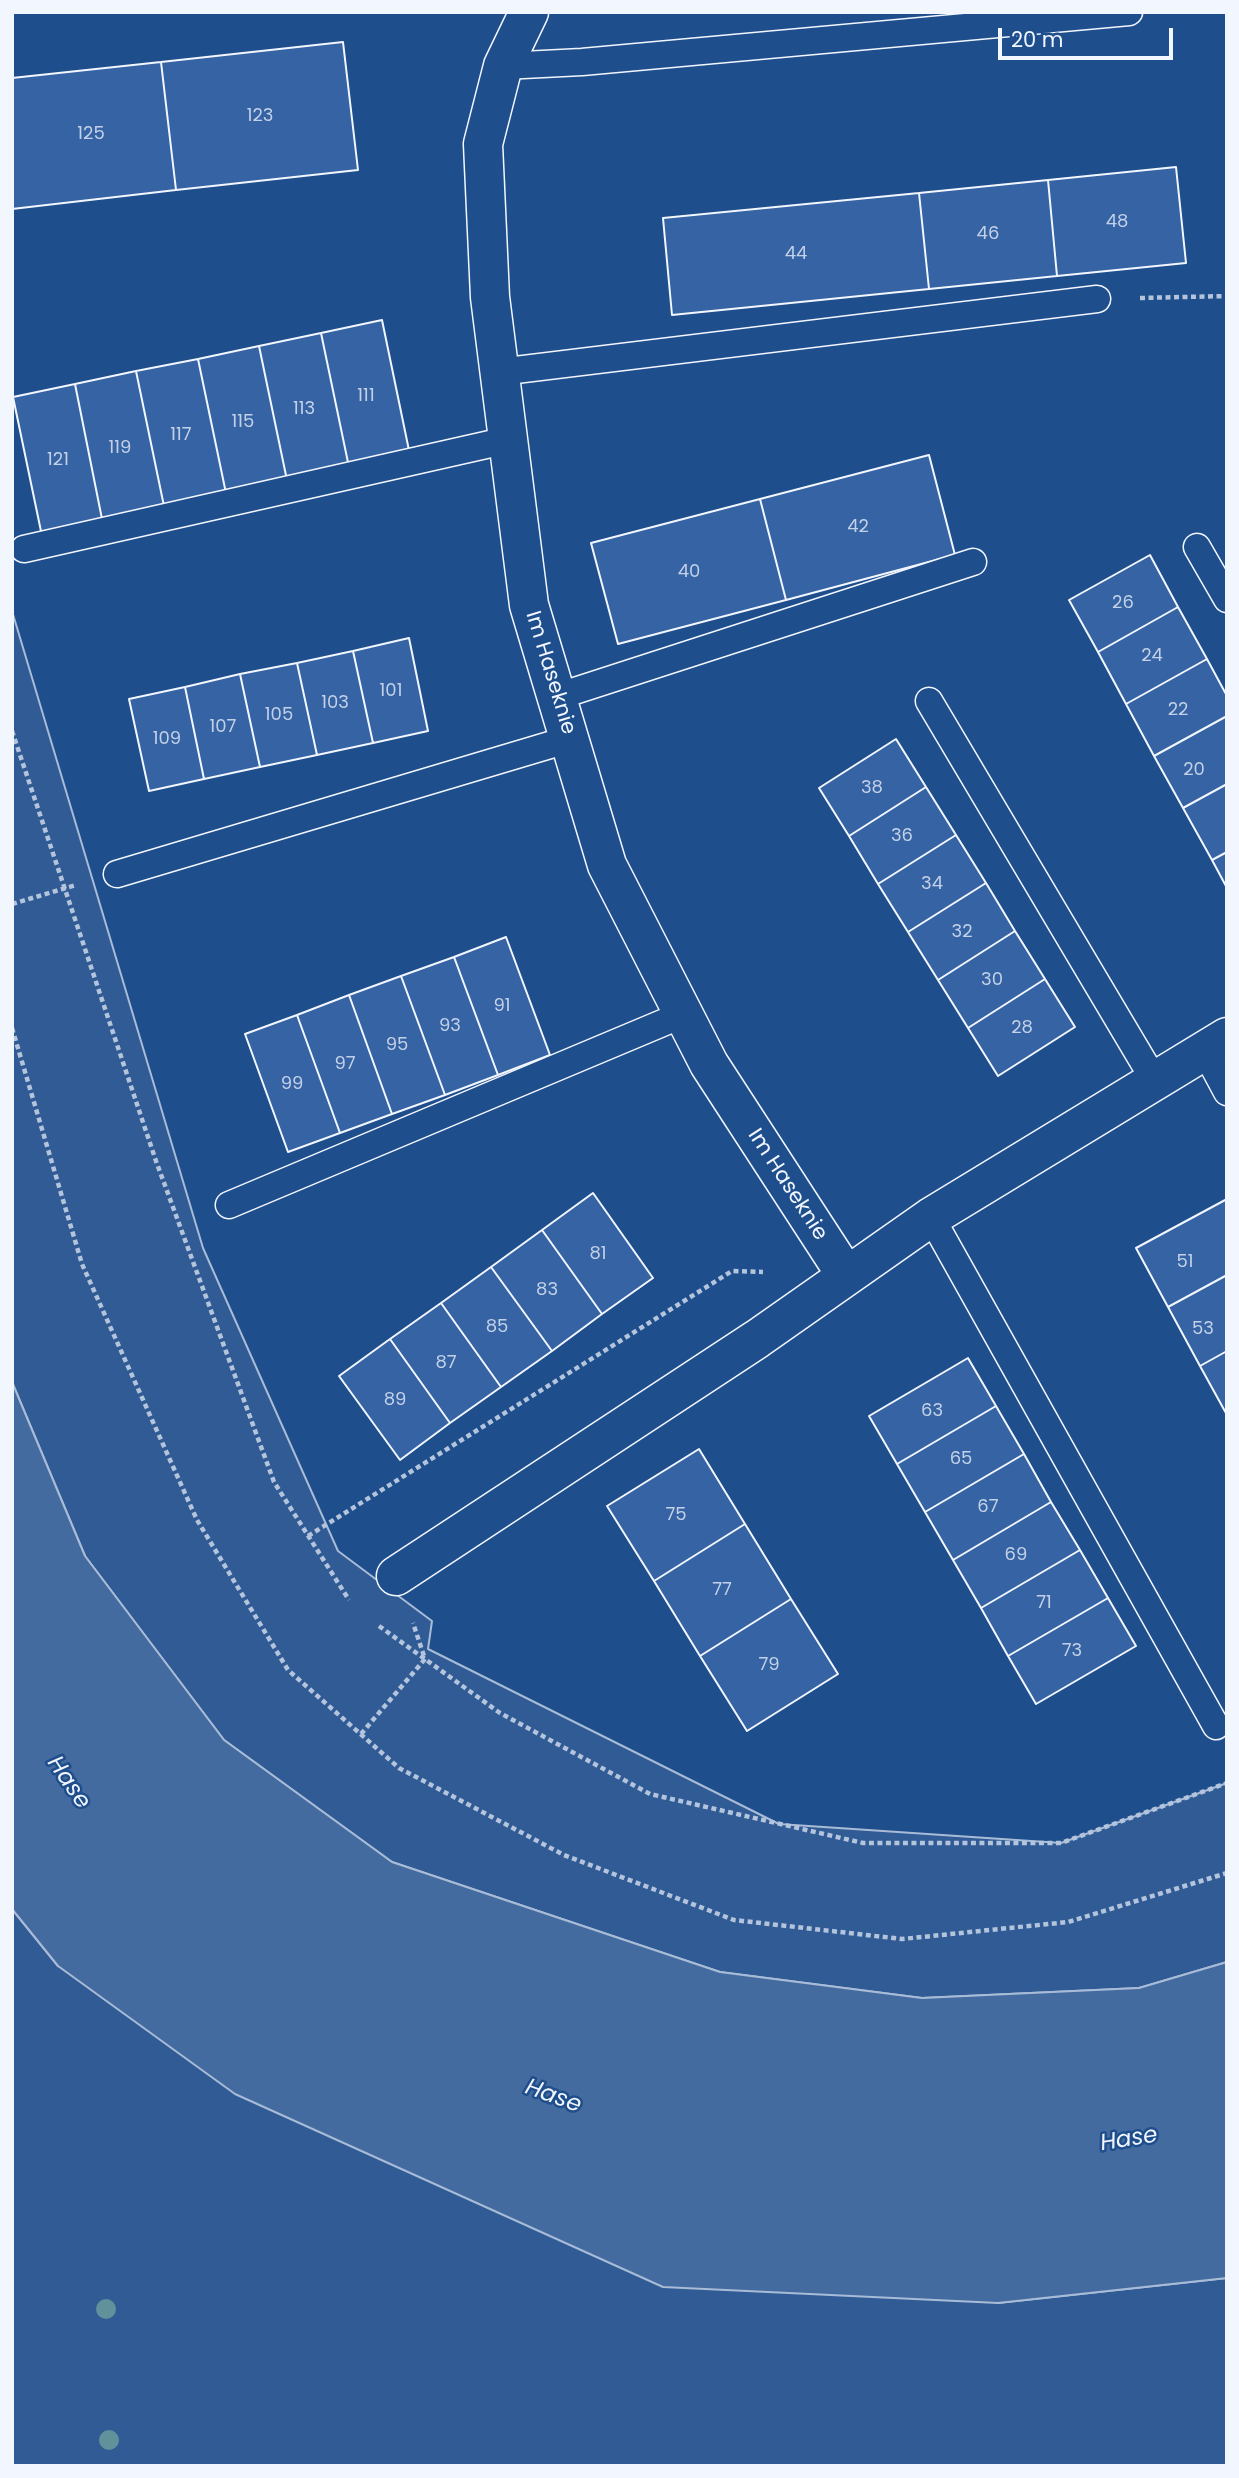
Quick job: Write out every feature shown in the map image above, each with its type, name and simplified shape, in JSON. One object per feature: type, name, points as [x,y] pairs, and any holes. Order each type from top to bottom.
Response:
[{"type":"street","name":"Im Haseknie","points":[[530,12],[503,66],[483,144],[490,297],[529,605],[607,865],[709,1064],[846,1275]]},
{"type":"street","points":[[396,1576],[757,1339],[930,1217],[1156,1083],[1216,1044]]},
{"type":"lane","points":[[503,66],[582,62],[1129,12]]},
{"type":"lane","points":[[499,372],[1097,299]]},
{"type":"lane","points":[[24,549],[508,440]]},
{"type":"lane","points":[[1197,547],[1227,599]]},
{"type":"lane","points":[[556,697],[973,562]]},
{"type":"lane","points":[[929,701],[1156,1083]]},
{"type":"lane","points":[[117,874],[570,738]]},
{"type":"lane","points":[[229,1205],[684,1014]]},
{"type":"lane","points":[[1216,1044],[1227,1092]]},
{"type":"lane","points":[[930,1217],[1216,1726]]},
{"type":"path","points":[[1097,299],[1227,296]]},
{"type":"path","points":[[12,730],[156,1161],[274,1482],[354,1608]]},
{"type":"path","points":[[12,905],[117,874]]},
{"type":"path","points":[[12,1028],[82,1264],[197,1520],[288,1670],[399,1768],[564,1855],[734,1920],[902,1939],[1068,1922],[1227,1873]]},
{"type":"path","points":[[308,1536],[732,1271],[770,1273]]},
{"type":"path","points":[[374,1623],[500,1713],[650,1794],[863,1843],[1061,1843],[1227,1783]]},
{"type":"path","points":[[361,1734],[425,1659]]},
{"type":"shaded area","points":[[12,611],[203,1248],[338,1551],[432,1621],[428,1649],[779,1824],[1061,1843],[1227,1783],[1227,1962],[1139,1988],[922,1998],[720,1972],[392,1862],[224,1740],[85,1556],[12,1382]]},
{"type":"shaded area","points":[[12,1909],[58,1966],[998,2303],[1227,2278],[1227,2466],[12,2466]]},
{"type":"water","name":"Hase","points":[[12,1382],[85,1556],[224,1740],[392,1862],[720,1972],[922,1998],[1139,1988],[1227,1962],[1227,2278],[998,2303],[663,2287],[235,2094],[58,1966],[12,1909]]},
{"type":"building","points":[[343,42],[358,170],[176,190],[161,62]]},
{"type":"building","points":[[161,62],[176,190],[12,209],[12,78]]},
{"type":"building","points":[[1176,167],[1186,263],[1057,276],[1048,180]]},
{"type":"building","points":[[1048,180],[1057,276],[929,289],[919,193]]},
{"type":"building","points":[[919,193],[929,289],[672,315],[663,218]]},
{"type":"building","points":[[382,320],[411,460],[350,472],[321,333]]},
{"type":"building","points":[[321,333],[350,472],[288,485],[259,346]]},
{"type":"building","points":[[259,346],[288,485],[227,498],[198,359]]},
{"type":"building","points":[[198,359],[227,498],[165,511],[136,371]]},
{"type":"building","points":[[136,371],[165,511],[103,524],[75,384]]},
{"type":"building","points":[[75,384],[103,524],[42,536],[13,397]]},
{"type":"building","points":[[929,455],[955,555],[786,600],[760,499]]},
{"type":"building","points":[[760,499],[786,600],[618,644],[591,543]]},
{"type":"building","points":[[1150,555],[1178,607],[1098,652],[1069,600]]},
{"type":"building","points":[[1178,607],[1207,659],[1126,704],[1098,652]]},
{"type":"building","points":[[409,638],[428,731],[373,743],[353,651]]},
{"type":"building","points":[[353,651],[373,743],[317,755],[297,663]]},
{"type":"building","points":[[1207,659],[1227,696],[1227,716],[1154,756],[1126,704]]},
{"type":"building","points":[[297,663],[317,755],[260,767],[240,674]]},
{"type":"building","points":[[240,674],[260,767],[204,779],[185,687]]},
{"type":"building","points":[[185,687],[204,779],[149,791],[129,699]]},
{"type":"building","points":[[1227,716],[1227,784],[1183,808],[1154,756]]},
{"type":"building","points":[[896,739],[926,787],[849,836],[819,788]]},
{"type":"building","points":[[1227,784],[1227,852],[1212,860],[1183,808]]},
{"type":"building","points":[[926,787],[956,835],[878,884],[849,836]]},
{"type":"building","points":[[956,835],[986,883],[908,932],[878,884]]},
{"type":"building","points":[[1227,852],[1227,888],[1212,860]]},
{"type":"building","points":[[986,883],[1015,931],[938,980],[908,932]]},
{"type":"building","points":[[1015,931],[1045,979],[968,1028],[938,980]]},
{"type":"building","points":[[506,937],[550,1055],[498,1075],[454,957]]},
{"type":"building","points":[[454,957],[498,1075],[445,1095],[401,976]]},
{"type":"building","points":[[401,976],[445,1095],[392,1114],[349,995]]},
{"type":"building","points":[[1045,979],[1075,1027],[998,1076],[968,1028]]},
{"type":"building","points":[[349,995],[392,1114],[340,1133],[297,1015]]},
{"type":"building","points":[[297,1015],[340,1133],[288,1152],[245,1034]]},
{"type":"building","points":[[593,1193],[653,1278],[602,1314],[542,1230]]},
{"type":"building","points":[[1227,1199],[1227,1275],[1168,1307],[1136,1248]]},
{"type":"building","points":[[542,1230],[602,1314],[552,1351],[491,1267]]},
{"type":"building","points":[[491,1267],[552,1351],[501,1387],[441,1303]]},
{"type":"building","points":[[1227,1275],[1227,1351],[1200,1366],[1168,1307]]},
{"type":"building","points":[[441,1303],[501,1387],[450,1423],[390,1339]]},
{"type":"building","points":[[390,1339],[450,1423],[400,1460],[339,1376]]},
{"type":"building","points":[[1227,1351],[1227,1415],[1200,1366]]},
{"type":"building","points":[[968,1358],[996,1406],[897,1464],[869,1416]]},
{"type":"building","points":[[996,1406],[1024,1454],[925,1512],[897,1464]]},
{"type":"building","points":[[699,1449],[745,1524],[654,1581],[607,1506]]},
{"type":"building","points":[[1024,1454],[1051,1502],[953,1560],[925,1512]]},
{"type":"building","points":[[1051,1502],[1080,1550],[981,1608],[953,1560]]},
{"type":"building","points":[[745,1524],[791,1599],[700,1656],[654,1581]]},
{"type":"building","points":[[1080,1550],[1108,1598],[1008,1656],[981,1608]]},
{"type":"building","points":[[1108,1598],[1136,1646],[1036,1704],[1008,1656]]},
{"type":"building","points":[[791,1599],[838,1674],[747,1731],[700,1656]]}]
